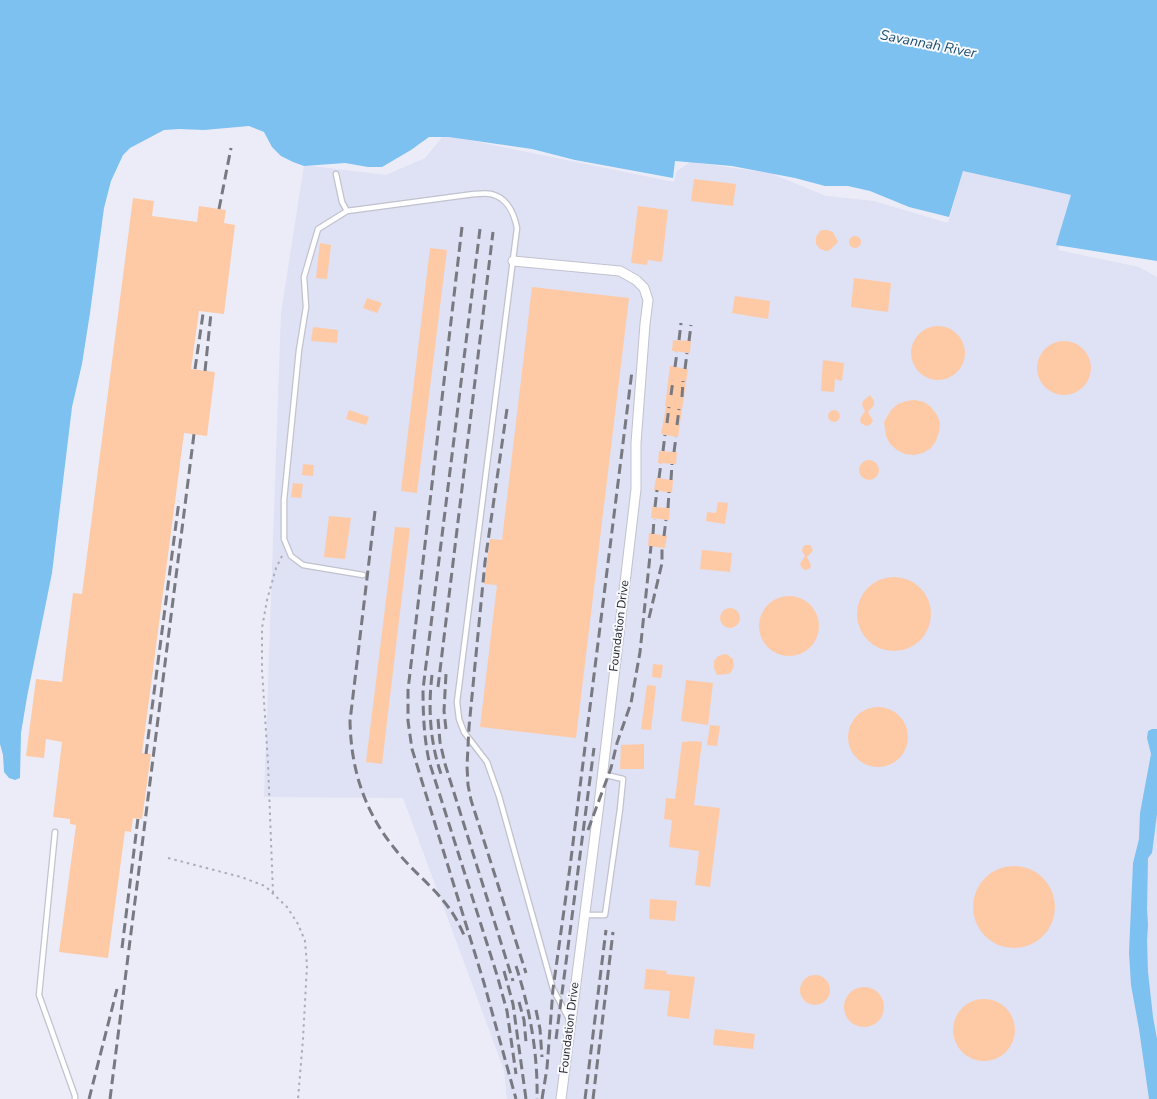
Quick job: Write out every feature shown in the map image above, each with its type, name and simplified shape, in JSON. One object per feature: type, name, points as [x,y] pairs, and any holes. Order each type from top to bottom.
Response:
[{"type":"street","name":"Foundation Drive","points":[[513,261],[620,271],[636,280],[644,288],[648,300],[636,443],[636,489],[561,1099]]},
{"type":"lane","points":[[336,174],[342,202],[347,211]]},
{"type":"lane","points":[[363,575],[303,565],[291,556],[284,539],[284,500],[299,350],[306,306],[304,277],[318,229],[347,211],[474,194],[491,194],[501,198],[509,206],[514,215],[517,228],[457,702],[459,719],[464,732],[487,762],[499,796],[553,989],[570,1022]]},
{"type":"lane","points":[[584,915],[606,915],[620,810],[623,779],[602,774]]},
{"type":"lane","points":[[54,832],[39,995],[75,1099]]},
{"type":"path","points":[[273,893],[262,670],[262,628],[276,568],[287,546]]},
{"type":"path","points":[[168,858],[265,886],[287,907],[298,924],[305,941],[307,975],[298,1099]]},
{"type":"shaded area","points":[[444,135],[674,182],[676,172],[690,162],[770,173],[826,196],[874,201],[948,223],[963,171],[1071,195],[1058,250],[1139,267],[1157,277],[1157,1099],[507,1099],[504,1070],[403,798],[264,797],[281,313],[304,165],[386,175],[425,158]]},
{"type":"water","name":"Savannah River","points":[[0,0],[1157,0],[1157,261],[1056,245],[1071,195],[963,171],[949,217],[909,207],[870,191],[848,186],[825,186],[795,178],[732,166],[675,161],[673,178],[575,160],[532,149],[449,137],[429,137],[382,167],[368,167],[345,163],[304,166],[281,156],[272,147],[264,132],[249,126],[204,130],[164,130],[130,148],[123,155],[111,181],[104,208],[82,364],[72,407],[52,573],[21,733],[20,778],[15,780],[9,778],[4,772],[0,744]]},
{"type":"water","points":[[1157,729],[1157,814],[1152,853],[1148,858],[1147,941],[1148,972],[1157,1039],[1157,1099],[1149,1099],[1131,985],[1129,952],[1133,863],[1139,839],[1140,813],[1151,754],[1147,738],[1148,731]]},
{"type":"building","points":[[694,179],[736,184],[733,206],[691,201]]},
{"type":"building","points":[[133,198],[154,201],[152,216],[197,222],[199,206],[226,210],[224,223],[235,225],[224,314],[199,311],[191,369],[215,372],[207,436],[184,433],[142,753],[151,754],[142,819],[133,818],[131,832],[125,831],[108,958],[59,952],[76,825],[70,824],[70,819],[53,817],[62,742],[46,739],[44,758],[26,756],[36,679],[62,682],[73,593],[82,594]]},
{"type":"building","points":[[638,206],[668,210],[662,262],[648,260],[647,265],[631,263]]},
{"type":"building","points":[[823,230],[833,232],[838,242],[827,251],[820,249],[816,244],[816,237]]},
{"type":"building","points":[[853,236],[857,236],[861,242],[857,248],[853,248],[849,244],[849,240]]},
{"type":"building","points":[[320,243],[331,245],[327,279],[316,278]]},
{"type":"building","points":[[430,248],[447,250],[417,493],[401,491]]},
{"type":"building","points":[[854,278],[891,283],[888,312],[851,307]]},
{"type":"building","points":[[532,287],[629,298],[576,738],[480,727],[497,585],[484,584],[490,539],[502,540]]},
{"type":"building","points":[[735,296],[770,301],[768,319],[732,313]]},
{"type":"building","points":[[367,298],[382,303],[377,313],[363,308]]},
{"type":"building","points":[[933,326],[943,326],[953,330],[961,338],[965,353],[961,368],[953,376],[943,380],[933,380],[923,376],[915,368],[911,358],[911,348],[915,338],[923,330]]},
{"type":"building","points":[[313,327],[338,330],[337,343],[311,341]]},
{"type":"building","points":[[673,340],[691,341],[690,353],[672,351]]},
{"type":"building","points":[[1059,341],[1069,341],[1079,345],[1087,353],[1091,368],[1087,383],[1079,391],[1069,395],[1059,395],[1049,391],[1041,383],[1037,373],[1037,363],[1041,353],[1049,345]]},
{"type":"building","points":[[823,360],[844,363],[842,381],[835,379],[834,392],[821,391]]},
{"type":"building","points":[[670,366],[688,369],[678,437],[661,434]]},
{"type":"building","points":[[870,395],[874,405],[868,412],[873,421],[870,425],[866,426],[861,423],[860,419],[865,411],[862,405],[863,401]]},
{"type":"building","points":[[915,400],[924,402],[931,407],[940,423],[936,441],[931,448],[923,453],[914,455],[905,454],[890,444],[886,436],[884,422],[891,410],[898,404]]},
{"type":"building","points":[[349,410],[369,417],[366,425],[346,419]]},
{"type":"building","points":[[834,410],[840,416],[834,422],[828,416]]},
{"type":"building","points":[[659,451],[677,452],[676,464],[658,463]]},
{"type":"building","points":[[865,460],[873,460],[879,466],[879,474],[873,480],[865,480],[859,474],[859,466]]},
{"type":"building","points":[[303,464],[314,465],[313,476],[302,475]]},
{"type":"building","points":[[656,478],[673,480],[672,493],[654,490]]},
{"type":"building","points":[[293,483],[303,484],[301,498],[291,497]]},
{"type":"building","points":[[718,502],[728,503],[725,524],[706,521],[707,512],[716,513]]},
{"type":"building","points":[[652,507],[670,508],[669,520],[651,518]]},
{"type":"building","points":[[329,516],[351,518],[345,559],[324,557]]},
{"type":"building","points":[[395,527],[410,528],[382,764],[366,762]]},
{"type":"building","points":[[649,533],[667,536],[665,548],[648,546]]},
{"type":"building","points":[[805,545],[810,545],[813,550],[807,557],[811,566],[805,570],[800,564],[805,556],[802,551]]},
{"type":"building","points":[[702,550],[732,553],[730,572],[700,569]]},
{"type":"building","points":[[894,577],[915,583],[925,593],[931,614],[925,635],[915,645],[894,651],[873,645],[863,635],[857,614],[863,593],[873,583]]},
{"type":"building","points":[[789,596],[805,601],[810,605],[814,610],[819,626],[814,642],[810,647],[805,651],[789,656],[773,651],[768,647],[764,642],[759,626],[764,610],[768,605],[773,601]]},
{"type":"building","points":[[726,608],[734,608],[740,614],[740,622],[734,628],[726,628],[720,622],[720,614]]},
{"type":"building","points":[[725,654],[733,659],[734,666],[728,674],[717,675],[714,661],[718,656]]},
{"type":"building","points":[[653,664],[663,665],[661,678],[652,677]]},
{"type":"building","points":[[686,680],[713,683],[708,725],[681,721]]},
{"type":"building","points":[[647,685],[656,686],[651,730],[641,729]]},
{"type":"building","points":[[878,707],[894,712],[899,716],[903,721],[908,737],[903,753],[899,758],[894,762],[878,767],[862,762],[857,758],[853,753],[848,737],[853,721],[857,716],[862,712]]},
{"type":"building","points":[[710,725],[720,726],[717,746],[707,745]]},
{"type":"building","points":[[682,742],[702,742],[694,805],[720,808],[710,887],[695,885],[699,851],[669,847],[672,820],[664,819],[666,798],[675,799]]},
{"type":"building","points":[[644,744],[644,769],[620,769],[621,745]]},
{"type":"building","points":[[1014,866],[1030,869],[1043,878],[1052,891],[1055,907],[1052,923],[1043,936],[1030,945],[1014,948],[998,945],[985,936],[976,923],[973,907],[976,891],[985,878],[998,869]]},
{"type":"building","points":[[650,899],[677,901],[675,921],[649,919]]},
{"type":"building","points":[[646,969],[667,971],[666,974],[695,977],[689,1019],[667,1016],[670,991],[644,989]]},
{"type":"building","points":[[815,975],[826,979],[830,990],[826,1001],[815,1005],[804,1001],[800,990],[804,979]]},
{"type":"building","points":[[864,987],[878,993],[884,1007],[878,1021],[864,1027],[850,1021],[844,1007],[850,993]]},
{"type":"building","points":[[984,999],[996,1002],[1006,1008],[1012,1018],[1015,1030],[1012,1042],[1006,1052],[996,1058],[984,1061],[972,1058],[962,1052],[956,1042],[953,1030],[956,1018],[962,1008],[972,1002]]},
{"type":"building","points":[[715,1029],[755,1034],[753,1049],[713,1045]]},
{"type":"railway","points":[[219,209],[231,148]]},
{"type":"railway","points":[[462,227],[408,690],[408,721],[412,749],[484,983],[516,1099]]},
{"type":"railway","points":[[480,229],[423,689],[424,716],[429,761],[507,1011],[516,1074]]},
{"type":"railway","points":[[438,687],[493,232]]},
{"type":"railway","points":[[205,371],[211,313]]},
{"type":"railway","points":[[195,369],[203,314]]},
{"type":"railway","points":[[679,340],[681,323]]},
{"type":"railway","points":[[689,341],[691,325]]},
{"type":"railway","points":[[675,367],[677,352]]},
{"type":"railway","points":[[685,369],[687,353]]},
{"type":"railway","points":[[542,1099],[547,1068],[553,989],[632,371]]},
{"type":"railway","points":[[671,395],[673,380]]},
{"type":"railway","points":[[682,397],[683,381]]},
{"type":"railway","points":[[667,423],[669,407]]},
{"type":"railway","points":[[507,409],[485,562],[467,766],[471,800],[526,973]]},
{"type":"railway","points":[[677,425],[679,409]]},
{"type":"railway","points":[[110,1099],[194,434]]},
{"type":"railway","points":[[663,451],[665,435]]},
{"type":"railway","points":[[674,452],[676,437]]},
{"type":"railway","points":[[659,478],[661,463]]},
{"type":"railway","points":[[671,480],[672,464]]},
{"type":"railway","points":[[655,507],[657,490]]},
{"type":"railway","points":[[668,508],[669,492]]},
{"type":"railway","points":[[146,754],[179,501]]},
{"type":"railway","points":[[375,511],[350,721],[353,756],[361,789],[384,835],[401,857],[443,900],[464,935]]},
{"type":"railway","points":[[653,534],[654,519]]},
{"type":"railway","points":[[664,536],[666,520]]},
{"type":"railway","points":[[588,830],[611,768],[617,743],[631,703],[640,652],[651,546]]},
{"type":"railway","points":[[649,618],[662,563],[662,548]]},
{"type":"railway","points":[[446,674],[444,711],[446,729]]},
{"type":"railway","points":[[432,675],[431,725],[434,750],[441,774]]},
{"type":"railway","points":[[438,719],[440,742],[445,764],[513,981]]},
{"type":"railway","points":[[556,1039],[594,748]]},
{"type":"railway","points":[[122,948],[138,818]]},
{"type":"railway","points":[[585,1099],[606,930]]},
{"type":"railway","points":[[593,1099],[613,932]]},
{"type":"railway","points":[[516,966],[532,1032],[536,1065],[537,1099]]},
{"type":"railway","points":[[504,971],[513,1004],[526,1099]]},
{"type":"railway","points":[[89,1099],[117,989]]},
{"type":"railway","points":[[519,1002],[524,1020],[526,1042]]},
{"type":"railway","points":[[536,1010],[540,1029],[542,1057]]}]
